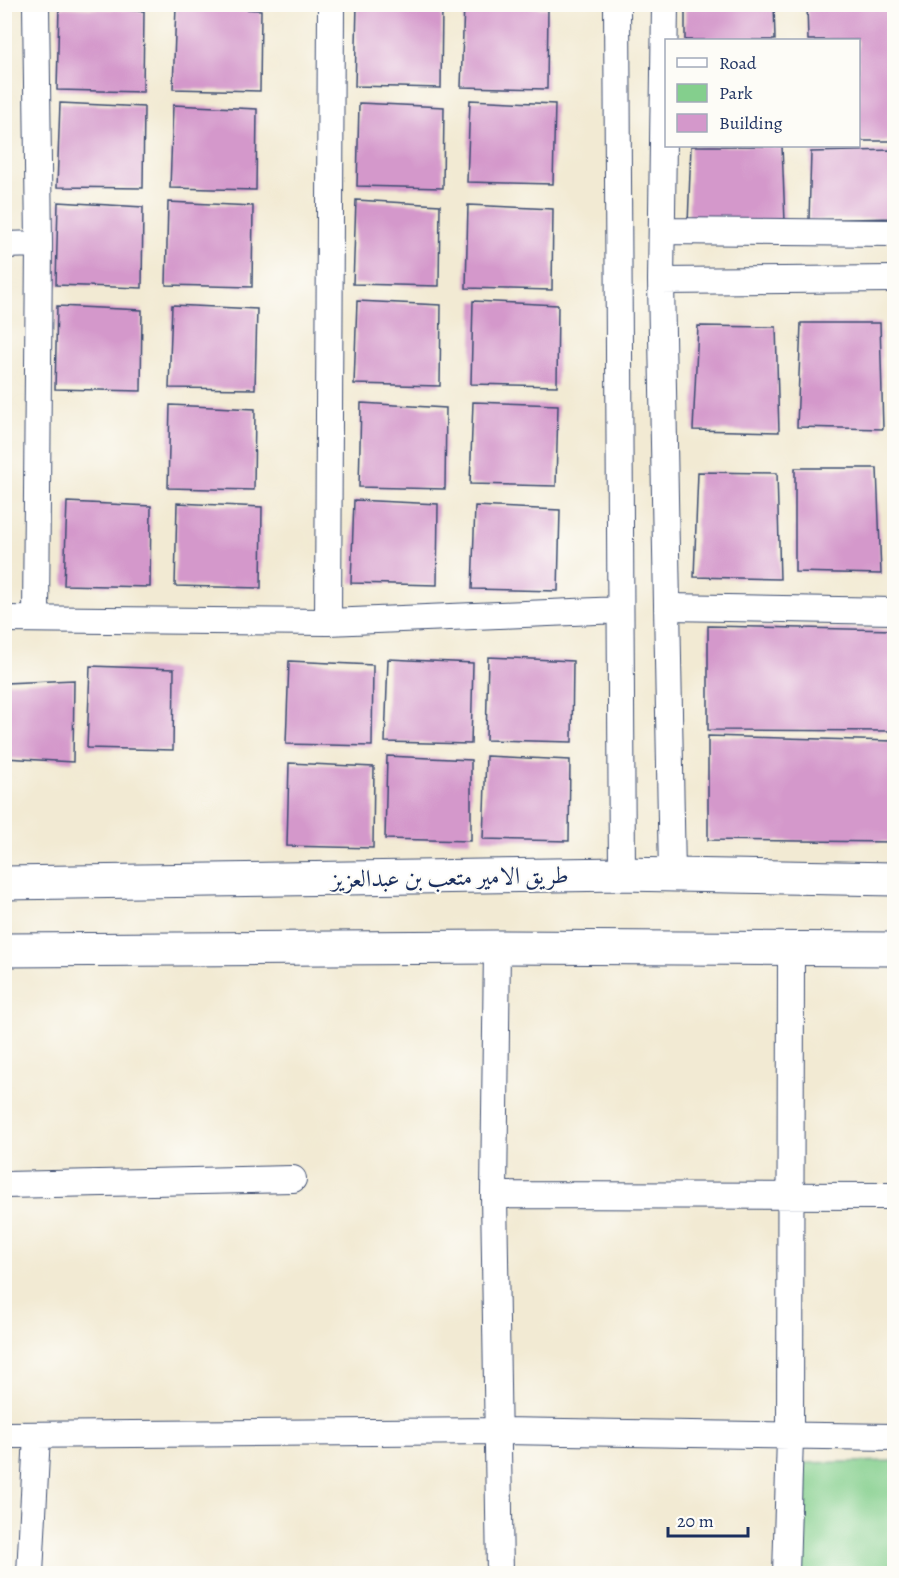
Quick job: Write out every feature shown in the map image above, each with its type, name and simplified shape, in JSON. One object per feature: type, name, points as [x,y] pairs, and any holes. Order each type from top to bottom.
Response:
[{"type":"main road","name":"طريق الامير متعب بن عبدالعزيز","points":[[4,883],[622,874],[894,879]]},
{"type":"main road","points":[[4,950],[497,947],[894,949]]},
{"type":"street","points":[[36,4],[39,244],[36,619]]},
{"type":"street","points":[[328,622],[331,4]]},
{"type":"street","points":[[617,4],[622,874]]},
{"type":"street","points":[[665,4],[661,281],[672,875]]},
{"type":"street","points":[[662,231],[894,233]]},
{"type":"street","points":[[4,244],[39,244]]},
{"type":"street","points":[[661,281],[894,279]]},
{"type":"street","points":[[668,607],[894,611]]},
{"type":"street","points":[[4,619],[328,622],[620,610]]},
{"type":"street","points":[[497,947],[494,1195],[500,1574]]},
{"type":"street","points":[[786,1574],[790,1437],[791,948]]},
{"type":"street","points":[[4,1185],[293,1179]]},
{"type":"street","points":[[494,1195],[894,1196]]},
{"type":"street","points":[[4,1435],[499,1431],[894,1437]]},
{"type":"street","points":[[30,1574],[37,1435]]},
{"type":"green space","points":[[894,1461],[894,1573],[798,1574],[800,1463]]},
{"type":"building","points":[[357,4],[442,7],[441,88],[355,86]]},
{"type":"building","points":[[464,4],[548,8],[547,89],[461,87]]},
{"type":"building","points":[[685,4],[774,4],[775,39],[685,39]]},
{"type":"building","points":[[807,5],[894,7],[894,141],[860,141],[860,39],[808,39]]},
{"type":"building","points":[[176,6],[261,10],[260,91],[173,89]]},
{"type":"building","points":[[59,7],[144,11],[143,92],[57,90]]},
{"type":"building","points":[[470,100],[555,104],[553,184],[467,182]]},
{"type":"building","points":[[60,103],[144,107],[143,188],[57,187]]},
{"type":"building","points":[[359,103],[444,107],[443,188],[357,186]]},
{"type":"building","points":[[173,105],[257,109],[256,190],[170,188]]},
{"type":"building","points":[[691,147],[782,147],[785,222],[688,224]]},
{"type":"building","points":[[894,150],[894,218],[809,220],[811,152]]},
{"type":"building","points":[[356,200],[440,205],[439,286],[353,284]]},
{"type":"building","points":[[58,202],[143,207],[142,288],[56,285]]},
{"type":"building","points":[[168,202],[253,206],[252,287],[166,285]]},
{"type":"building","points":[[468,205],[553,209],[552,290],[466,288]]},
{"type":"building","points":[[357,301],[441,305],[440,386],[354,384]]},
{"type":"building","points":[[473,301],[558,305],[557,386],[471,384]]},
{"type":"building","points":[[172,305],[257,309],[255,389],[169,388]]},
{"type":"building","points":[[57,306],[142,310],[141,391],[55,389]]},
{"type":"building","points":[[801,323],[880,323],[883,429],[797,427]]},
{"type":"building","points":[[698,326],[776,327],[779,432],[693,430]]},
{"type":"building","points":[[473,402],[558,405],[556,486],[470,484]]},
{"type":"building","points":[[361,403],[446,408],[445,489],[359,487]]},
{"type":"building","points":[[170,405],[255,409],[254,490],[168,488]]},
{"type":"building","points":[[795,468],[877,468],[881,574],[795,572]]},
{"type":"building","points":[[698,472],[777,473],[780,579],[694,577]]},
{"type":"building","points":[[354,500],[438,504],[437,585],[351,583]]},
{"type":"building","points":[[67,502],[151,506],[150,587],[64,585]]},
{"type":"building","points":[[177,503],[262,507],[261,588],[175,586]]},
{"type":"building","points":[[475,506],[560,510],[558,591],[472,589]]},
{"type":"building","points":[[708,626],[894,630],[894,731],[708,730]]},
{"type":"building","points":[[488,657],[573,661],[572,742],[486,740]]},
{"type":"building","points":[[388,659],[473,663],[471,744],[385,742]]},
{"type":"building","points":[[289,661],[373,665],[372,746],[286,744]]},
{"type":"building","points":[[90,666],[174,669],[173,750],[87,748]]},
{"type":"building","points":[[74,680],[73,762],[5,758],[5,683]]},
{"type":"building","points":[[708,736],[894,741],[894,842],[708,840]]},
{"type":"building","points":[[387,756],[471,760],[471,841],[385,839]]},
{"type":"building","points":[[486,756],[570,760],[569,841],[483,839]]},
{"type":"building","points":[[289,763],[374,767],[373,848],[287,846]]}]
